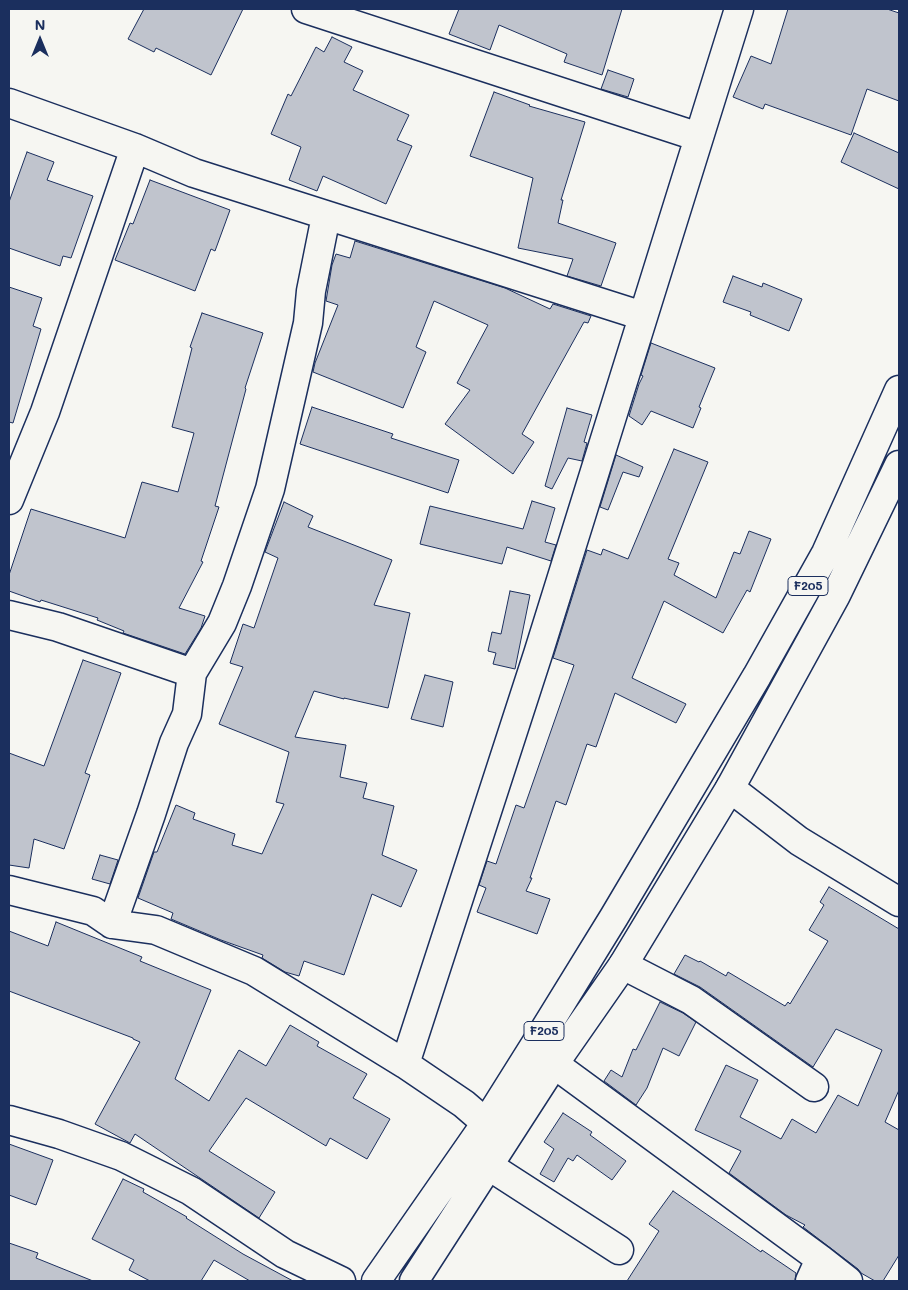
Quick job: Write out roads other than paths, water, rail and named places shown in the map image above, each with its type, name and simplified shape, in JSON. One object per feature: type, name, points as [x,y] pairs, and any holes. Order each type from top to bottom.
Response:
[{"type":"street","points":[[306,9],[699,137]]},
{"type":"street","points":[[406,1064],[538,654],[739,9]]},
{"type":"street","points":[[9,103],[135,148],[194,173],[642,316]]},
{"type":"street","points":[[9,500],[45,412],[135,148]]},
{"type":"street","points":[[112,924],[174,743],[187,714],[192,673],[222,623],[237,586],[270,489],[308,323],[311,292],[326,216]]},
{"type":"street","name":"F205","points":[[376,1281],[486,1123],[614,917],[766,660],[826,553],[899,390]]},
{"type":"street","name":"F205","points":[[414,1281],[554,1064],[623,965],[730,788],[836,595],[899,465]]},
{"type":"street","points":[[9,615],[58,627],[192,673]]},
{"type":"street","points":[[730,788],[799,841],[899,902]]},
{"type":"street","points":[[9,890],[93,911],[112,924],[156,930],[254,971],[406,1064],[464,1104],[486,1123]]},
{"type":"street","points":[[623,965],[691,1000],[814,1087]]},
{"type":"street","points":[[554,1064],[815,1270],[848,1281]]},
{"type":"street","points":[[9,1120],[59,1134],[121,1156],[191,1191],[285,1254],[341,1281]]},
{"type":"street","points":[[489,1166],[619,1250]]}]
